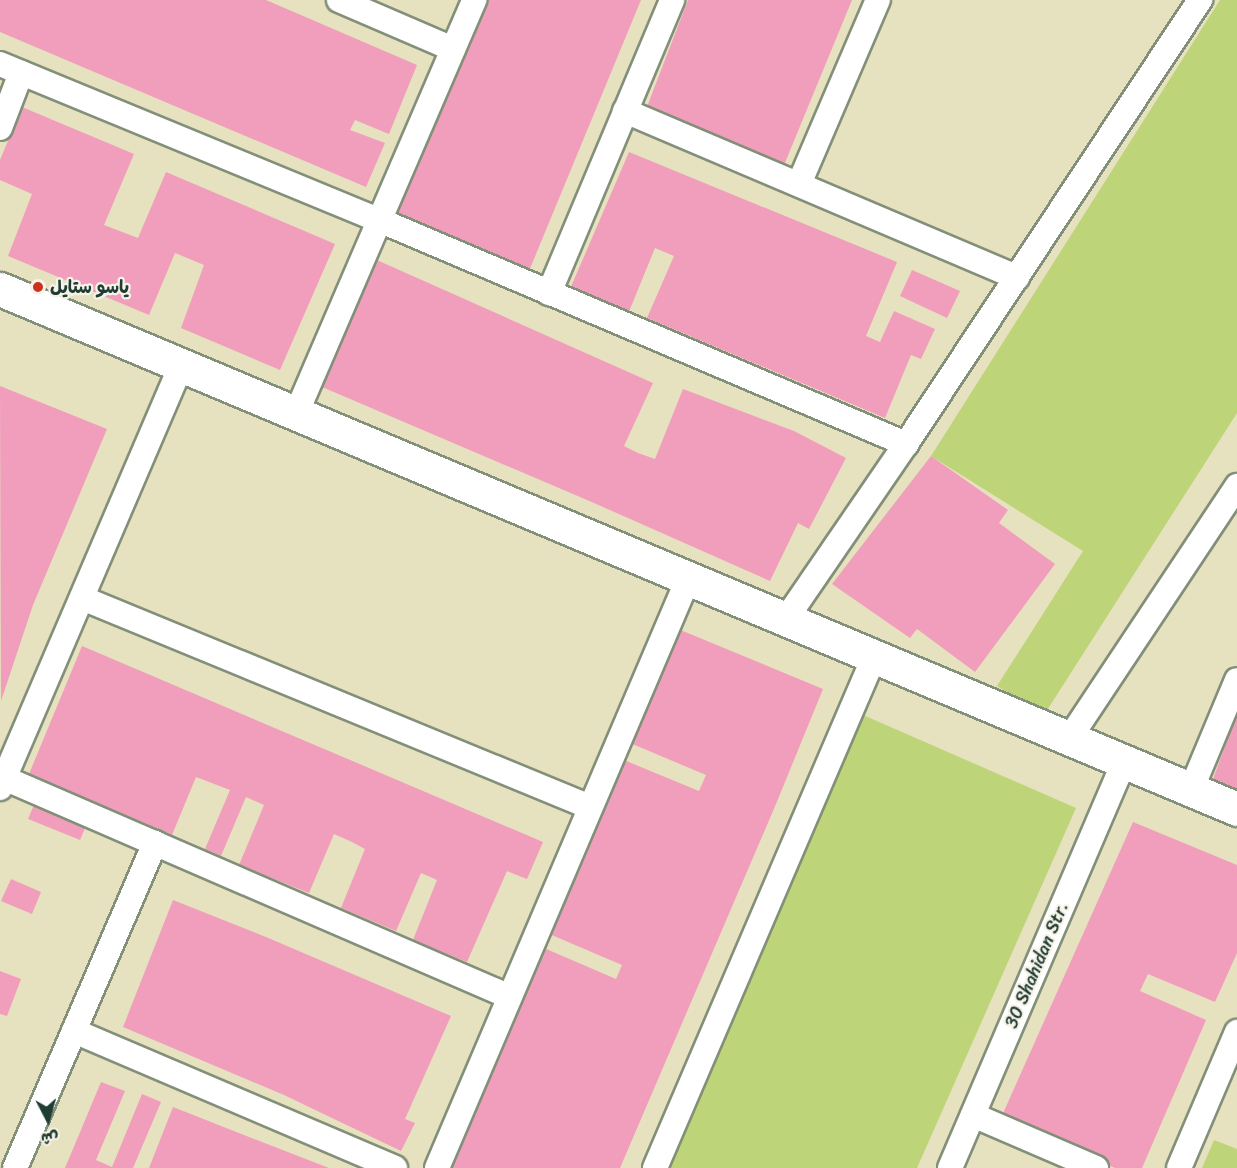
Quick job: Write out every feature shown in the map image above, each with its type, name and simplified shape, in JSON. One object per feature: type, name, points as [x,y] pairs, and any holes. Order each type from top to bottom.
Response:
[{"type":"street","points":[[339,0],[453,49]]},
{"type":"street","points":[[296,414],[474,0]]},
{"type":"street","points":[[549,293],[672,0]]},
{"type":"street","points":[[799,184],[878,0]]},
{"type":"street","points":[[786,619],[906,444],[1200,0]]},
{"type":"street","points":[[0,128],[10,69],[379,220],[906,444]]},
{"type":"street","points":[[625,111],[1017,277]]},
{"type":"street","points":[[0,290],[1237,809]]},
{"type":"street","points":[[181,365],[2,783],[155,843],[510,997]]},
{"type":"street","points":[[1069,739],[1237,486]]},
{"type":"street","points":[[437,1168],[688,579]]},
{"type":"street","points":[[82,598],[590,807]]},
{"type":"street","points":[[655,1168],[874,657]]},
{"type":"street","points":[[1191,790],[1237,680]]},
{"type":"street","name":"30 Shahidan Str.","points":[[950,1168],[1124,762]]},
{"type":"street","points":[[15,1168],[155,843]]},
{"type":"street","points":[[74,1031],[395,1168]]},
{"type":"street","points":[[1179,1168],[1235,1044]]},
{"type":"street","points":[[973,1115],[1096,1168]]},
{"type":"green space","points":[[1220,0],[1237,0],[1237,413],[1044,715],[997,686],[1083,551],[931,456]]},
{"type":"green space","points":[[863,715],[1076,808],[917,1168],[663,1168]]},
{"type":"green space","points":[[1214,1140],[1237,1149],[1237,1168],[1202,1168]]},
{"type":"building","points":[[0,0],[266,0],[417,65],[389,134],[355,120],[350,130],[385,143],[366,187],[0,32]]},
{"type":"building","points":[[476,0],[641,0],[529,271],[391,214]]},
{"type":"building","points":[[688,0],[852,0],[782,170],[645,112]]},
{"type":"building","points":[[22,107],[134,154],[104,225],[138,238],[166,172],[335,244],[280,370],[181,328],[204,265],[175,253],[149,315],[8,256],[32,194],[0,180],[0,160]]},
{"type":"building","points":[[629,152],[897,262],[866,336],[880,342],[894,311],[935,329],[921,359],[911,355],[885,418],[647,318],[674,256],[655,248],[628,314],[570,289]]},
{"type":"building","points":[[370,257],[653,383],[624,446],[638,453],[655,459],[683,389],[794,431],[846,458],[809,529],[798,523],[770,581],[315,384]]},
{"type":"building","points":[[912,270],[960,291],[947,318],[900,296]]},
{"type":"building","points":[[0,386],[107,429],[33,605],[1,701]]},
{"type":"building","points":[[931,456],[1008,510],[999,523],[1055,564],[975,672],[917,629],[910,638],[832,584]]},
{"type":"building","points":[[678,629],[823,689],[776,804],[620,1168],[449,1168],[544,948],[616,979],[622,965],[547,933],[619,758],[699,791],[706,775],[630,743]]},
{"type":"building","points":[[82,646],[543,842],[527,879],[507,871],[467,962],[413,940],[437,880],[421,873],[396,931],[341,908],[365,849],[334,834],[309,893],[239,865],[264,805],[246,797],[221,856],[205,849],[230,790],[196,777],[172,835],[29,774]]},
{"type":"building","points":[[1237,714],[1237,789],[1213,779]]},
{"type":"building","points":[[36,800],[88,821],[80,840],[28,819]]},
{"type":"building","points":[[1133,822],[1237,865],[1237,953],[1215,1002],[1148,974],[1140,991],[1206,1020],[1142,1168],[1115,1168],[1000,1120]]},
{"type":"building","points":[[11,879],[41,892],[32,914],[1,901]]},
{"type":"building","points":[[173,900],[451,1016],[405,1119],[415,1123],[401,1151],[284,1095],[123,1027]]},
{"type":"building","points":[[0,971],[21,979],[7,1016],[0,1014]]},
{"type":"building","points":[[101,1082],[125,1091],[96,1160],[112,1167],[142,1094],[161,1102],[133,1168],[65,1168]]},
{"type":"building","points":[[173,1107],[262,1142],[329,1168],[149,1168]]},
{"type":"place","name":"ياسو ستايل","points":[[38,287]]}]
